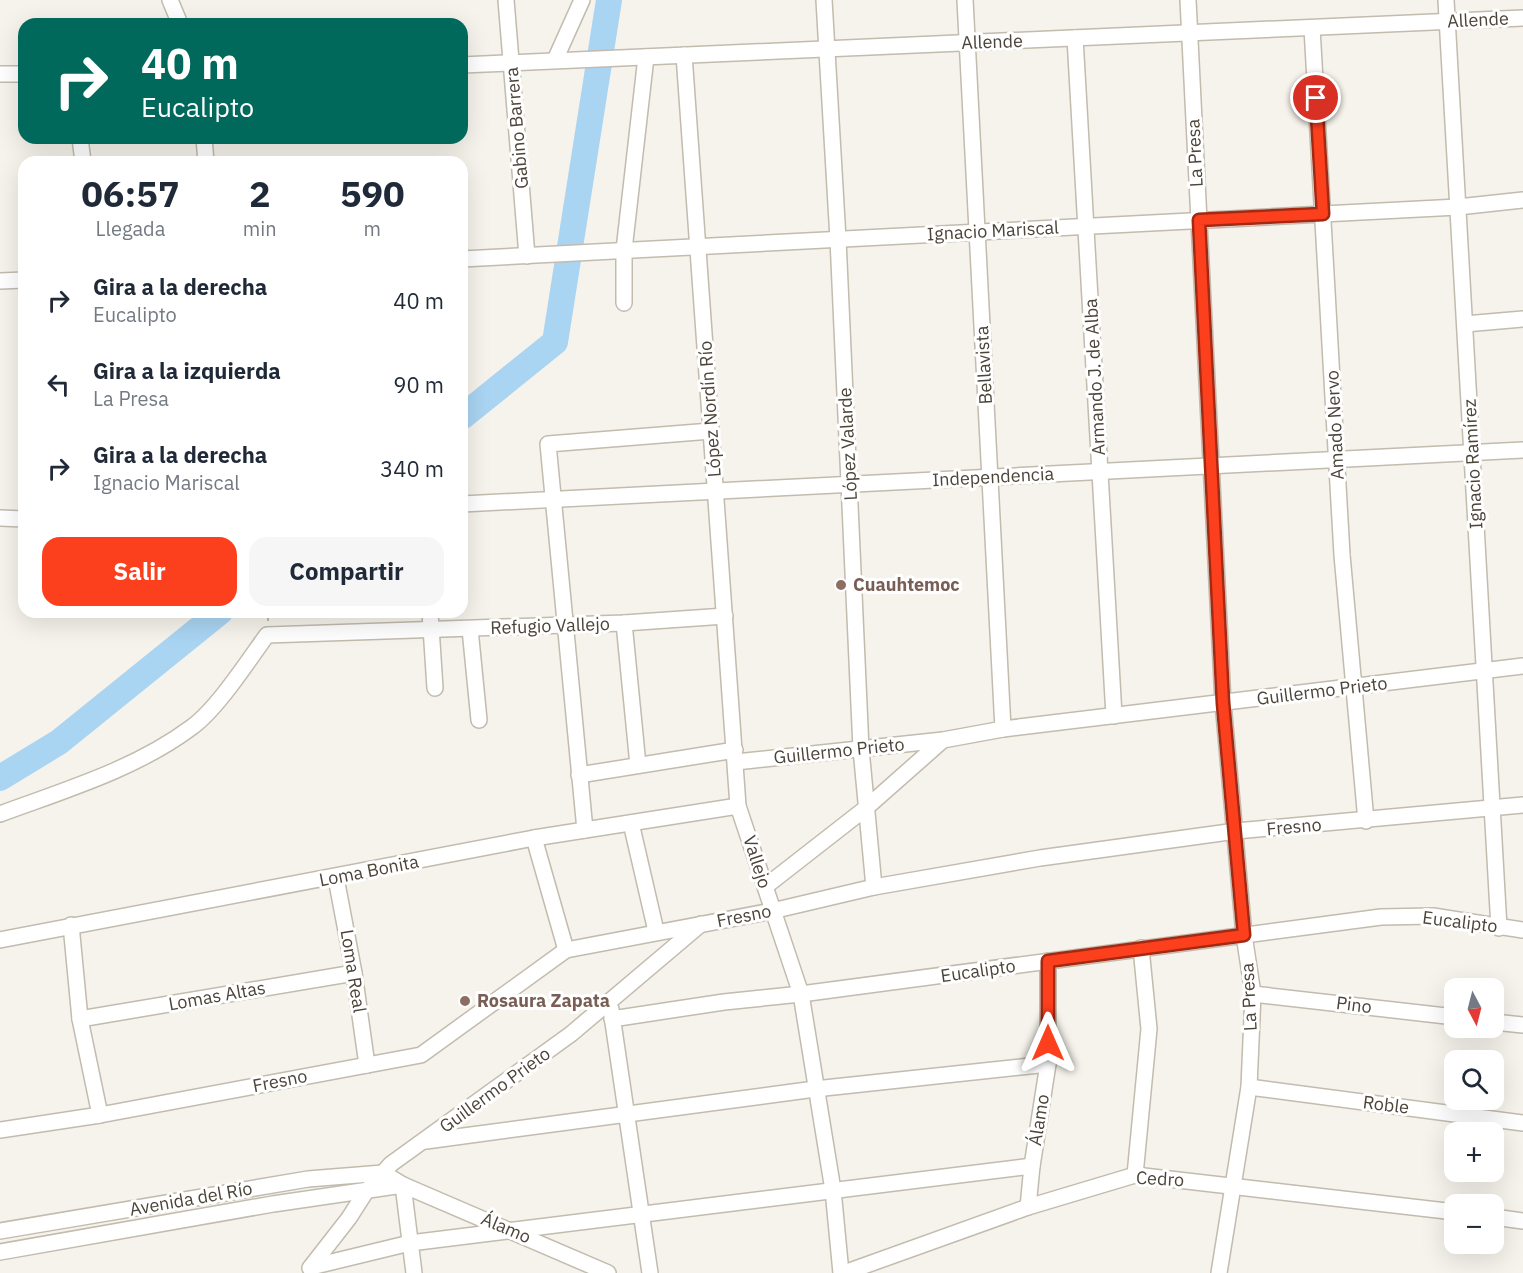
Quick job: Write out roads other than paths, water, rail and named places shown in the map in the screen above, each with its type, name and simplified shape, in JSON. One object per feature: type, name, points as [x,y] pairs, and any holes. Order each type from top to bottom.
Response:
[{"type":"street","points":[[171,0],[178,18]]},
{"type":"street","name":"Gabino Barrera","points":[[506,0],[533,255]]},
{"type":"street","points":[[560,60],[582,0]]},
{"type":"street","name":"López Valarde","points":[[824,0],[838,239],[861,749],[874,887]]},
{"type":"street","name":"Bellavista","points":[[964,0],[1003,729]]},
{"type":"street","name":"La Presa","points":[[1188,0],[1223,703],[1244,935],[1253,994],[1250,1087],[1219,1273]]},
{"type":"street","name":"Ignacio Ramírez","points":[[1446,0],[1499,928]]},
{"type":"street","name":"Allende","points":[[468,65],[1523,18]]},
{"type":"street","name":"Amado Nervo","points":[[1312,28],[1342,555],[1366,821]]},
{"type":"street","name":"Armando J. de Alba","points":[[1075,38],[1114,716]]},
{"type":"street","name":"López Nordín Río","points":[[684,55],[735,756]]},
{"type":"street","points":[[624,303],[619,251],[641,57]]},
{"type":"street","points":[[0,74],[18,74]]},
{"type":"street","name":"Ignacio Mariscal","points":[[468,259],[1458,207],[1523,200]]},
{"type":"street","points":[[0,281],[18,280]]},
{"type":"street","points":[[1465,324],[1523,320]]},
{"type":"street","points":[[585,830],[548,444],[711,431]]},
{"type":"street","name":"Independencia","points":[[468,504],[1523,450]]},
{"type":"street","name":"Refugio Vallejo","points":[[0,814],[130,763],[193,727],[229,686],[267,635],[564,626],[725,616]]},
{"type":"street","points":[[430,618],[435,688]]},
{"type":"street","points":[[624,623],[638,765]]},
{"type":"street","points":[[470,629],[479,720]]},
{"type":"street","name":"Guillermo Prieto","points":[[579,775],[638,765],[735,756],[861,749],[943,740],[1003,729],[1523,666]]},
{"type":"street","name":"Guillermo Prieto","points":[[766,886],[866,808],[943,740]]},
{"type":"street","name":"Vallejo","points":[[735,756],[738,806],[801,994],[833,1190],[842,1273]]},
{"type":"street","name":"Fresno","points":[[0,1130],[100,1115],[421,1055],[566,950],[656,931],[772,911],[874,887],[1040,858],[1236,831],[1523,805]]},
{"type":"street","name":"Loma Bonita","points":[[0,940],[71,925],[336,878],[534,838],[738,806]]},
{"type":"street","points":[[631,823],[656,931]]},
{"type":"street","points":[[534,838],[566,950]]},
{"type":"street","name":"Loma Real","points":[[336,878],[354,973],[367,1065]]},
{"type":"street","name":"Eucalipto","points":[[612,1019],[724,1002],[1391,917],[1433,916],[1523,930]]},
{"type":"street","name":"Guillermo Prieto","points":[[308,1270],[349,1218],[364,1192],[391,1164],[426,1141],[571,1034],[702,924]]},
{"type":"street","points":[[71,925],[80,1020],[100,1115]]},
{"type":"street","points":[[1135,1175],[1149,1029],[1141,948]]},
{"type":"street","name":"Álamo","points":[[1028,1207],[1048,1064],[1048,961]]},
{"type":"street","name":"Lomas Altas","points":[[80,1020],[354,973]]},
{"type":"street","name":"Pino","points":[[1253,994],[1444,1016]]},
{"type":"street","points":[[610,1000],[650,1273]]},
{"type":"street","points":[[1504,1023],[1523,1025]]},
{"type":"street","points":[[426,1141],[627,1116],[815,1089],[1048,1064]]},
{"type":"street","name":"Roble","points":[[1250,1087],[1523,1123]]},
{"type":"street","points":[[308,1270],[410,1243],[1032,1166]]},
{"type":"street","name":"Álamo","points":[[383,1173],[403,1185],[608,1273]]},
{"type":"street","name":"Avenida del Río","points":[[0,1231],[308,1179],[383,1173]]},
{"type":"street","name":"Cedro","points":[[842,1273],[1028,1207],[1135,1175],[1444,1211]]},
{"type":"street","points":[[364,1192],[403,1185],[414,1273]]},
{"type":"street","name":"Avenida del Río","points":[[0,1252],[273,1204],[364,1192]]},
{"type":"street","points":[[1504,1218],[1523,1221]]},
{"type":"waterway","points":[[468,412],[555,342],[609,0]]},
{"type":"waterway","points":[[0,778],[59,742],[213,618]]},
{"type":"place","name":"Cuauhtemoc","points":[[841,585]]},
{"type":"place","name":"Rosaura Zapata","points":[[465,1001]]}]
